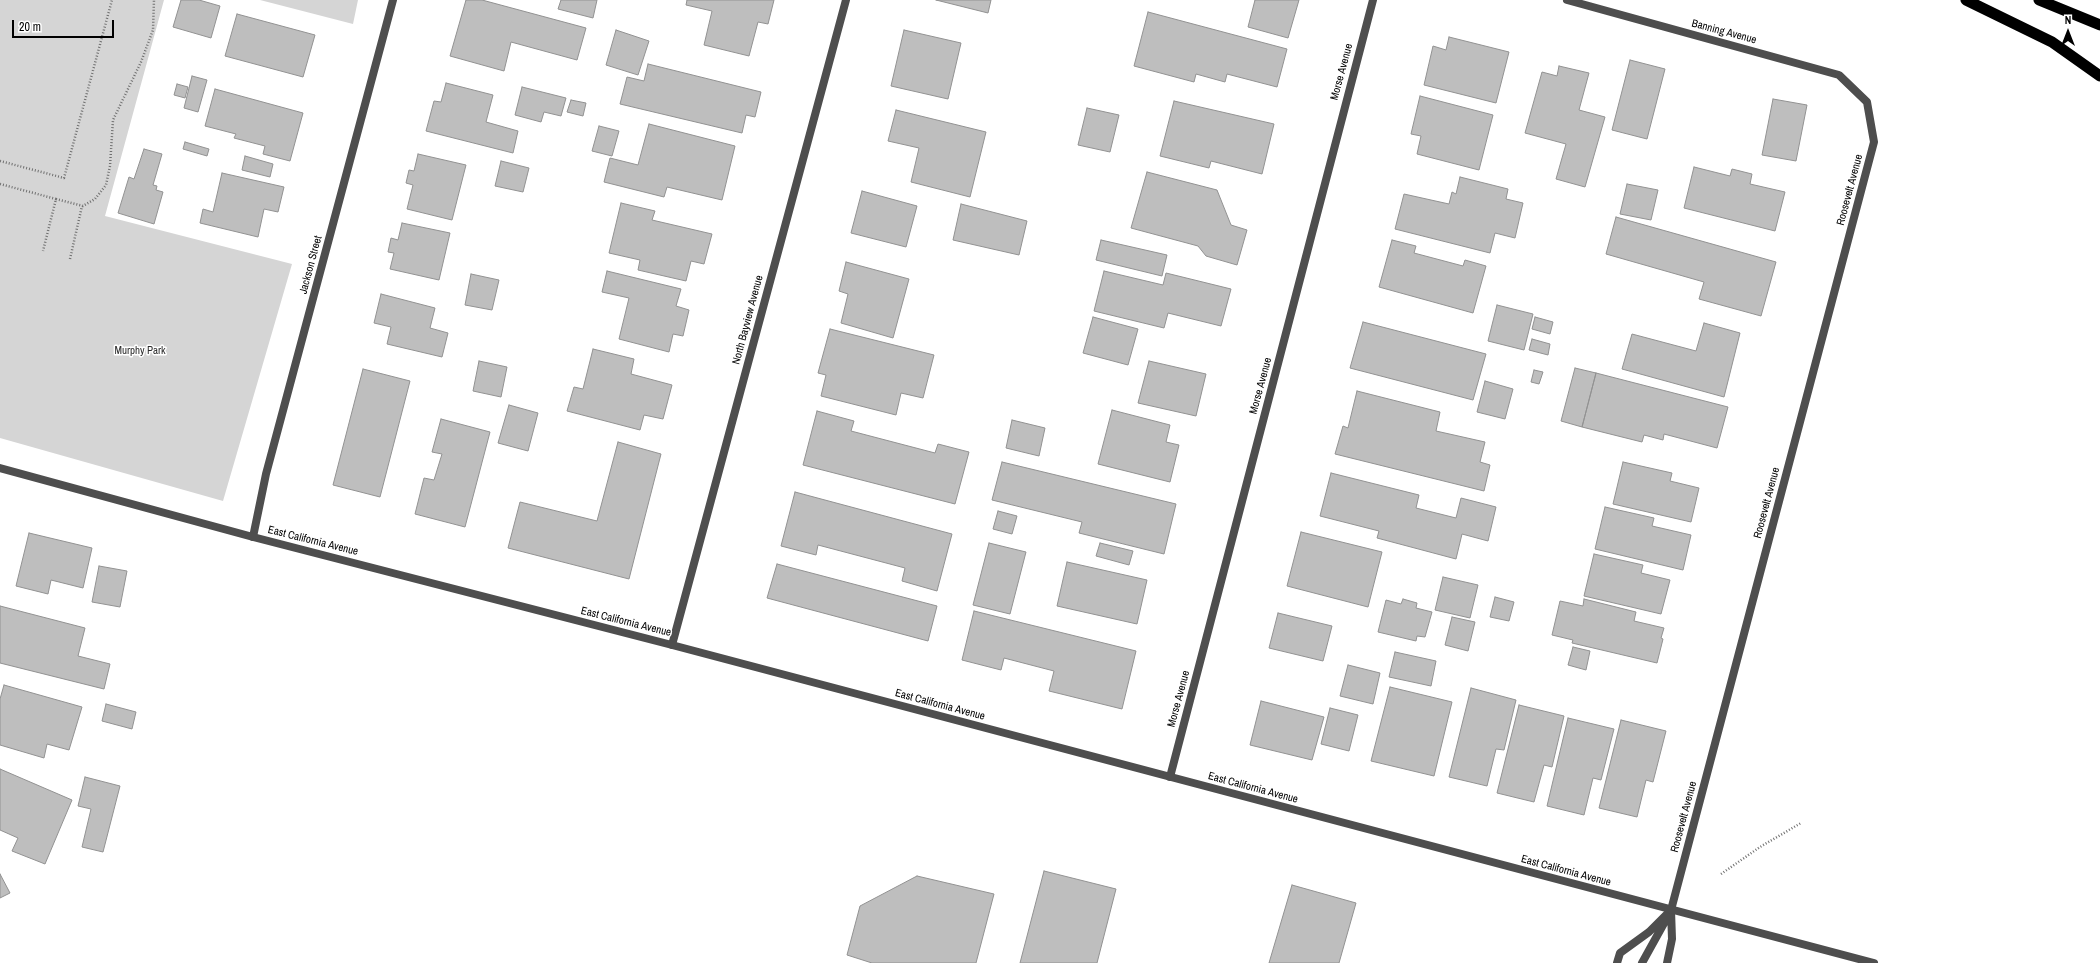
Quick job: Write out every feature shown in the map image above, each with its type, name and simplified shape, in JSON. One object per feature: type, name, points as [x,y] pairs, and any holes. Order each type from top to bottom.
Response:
[{"type":"highway","points":[[1966,0],[2052,42],[2100,76]]},
{"type":"highway","points":[[2039,0],[2100,25]]},
{"type":"street","name":"Jackson Street","points":[[253,537],[266,474],[393,0]]},
{"type":"street","name":"North Bayview Avenue","points":[[672,645],[846,0]]},
{"type":"street","name":"Morse Avenue","points":[[1170,778],[1373,0]]},
{"type":"street","name":"Banning Avenue","points":[[1567,0],[1839,75],[1867,102]]},
{"type":"street","name":"Roosevelt Avenue","points":[[1671,910],[1874,142],[1867,102]]},
{"type":"street","name":"East California Avenue","points":[[0,468],[253,537],[672,645],[1170,778],[1874,963]]},
{"type":"street","points":[[1617,963],[1620,953],[1649,932],[1671,910]]},
{"type":"street","points":[[1642,963],[1671,910]]},
{"type":"street","points":[[1668,963],[1672,939],[1671,910]]},
{"type":"path","points":[[0,161],[64,178],[112,0]]},
{"type":"path","points":[[0,184],[82,206],[95,199],[106,185],[110,166],[113,120],[141,62],[154,30],[154,0]]},
{"type":"path","points":[[43,251],[56,199]]},
{"type":"path","points":[[70,259],[82,206]]},
{"type":"path","points":[[1721,874],[1760,847],[1801,823]]},
{"type":"green space","name":"Murphy Park","points":[[0,0],[164,0],[105,216],[292,264],[223,501],[0,438]]},
{"type":"green space","points":[[260,0],[358,0],[353,24]]},
{"type":"building","points":[[181,0],[199,0],[220,6],[211,38],[173,27]]},
{"type":"building","points":[[466,0],[482,0],[586,28],[577,60],[511,42],[504,71],[450,56]]},
{"type":"building","points":[[561,0],[597,0],[593,18],[558,9]]},
{"type":"building","points":[[687,0],[774,0],[768,24],[758,22],[749,56],[704,45],[712,11],[686,5]]},
{"type":"building","points":[[936,0],[991,0],[988,13]]},
{"type":"building","points":[[1255,0],[1299,0],[1288,38],[1248,27]]},
{"type":"building","points":[[1148,12],[1287,49],[1277,87],[1227,74],[1225,82],[1196,74],[1194,82],[1134,66]]},
{"type":"building","points":[[237,14],[315,35],[303,77],[225,56]]},
{"type":"building","points":[[616,30],[649,41],[638,75],[606,65]]},
{"type":"building","points":[[904,30],[961,43],[948,99],[891,86]]},
{"type":"building","points":[[1449,37],[1509,52],[1496,103],[1424,85],[1433,46],[1446,50]]},
{"type":"building","points":[[1630,60],[1665,69],[1647,139],[1612,130]]},
{"type":"building","points":[[648,64],[761,92],[755,117],[746,115],[742,133],[620,104],[627,77],[644,81]]},
{"type":"building","points":[[1559,66],[1589,73],[1579,110],[1605,117],[1585,187],[1556,179],[1566,144],[1525,133],[1542,72],[1557,76]]},
{"type":"building","points":[[192,76],[207,80],[198,112],[184,108]]},
{"type":"building","points":[[446,83],[493,95],[486,122],[518,131],[513,153],[426,131],[434,101],[441,102]]},
{"type":"building","points":[[177,84],[188,87],[185,98],[174,95]]},
{"type":"building","points":[[522,87],[566,98],[561,116],[544,112],[541,122],[515,115]]},
{"type":"building","points":[[215,89],[303,113],[290,161],[263,154],[265,146],[234,138],[236,134],[205,126]]},
{"type":"building","points":[[1420,96],[1493,115],[1479,170],[1417,154],[1421,136],[1411,134]]},
{"type":"building","points":[[1773,99],[1807,105],[1796,161],[1762,155]]},
{"type":"building","points":[[571,100],[586,103],[583,116],[567,112]]},
{"type":"building","points":[[1174,101],[1274,124],[1262,174],[1211,161],[1209,168],[1160,156]]},
{"type":"building","points":[[1087,108],[1119,115],[1110,152],[1078,145]]},
{"type":"building","points":[[896,110],[986,132],[970,197],[911,182],[919,148],[888,141]]},
{"type":"building","points":[[649,124],[735,146],[722,200],[667,187],[664,197],[604,182],[610,158],[638,165]]},
{"type":"building","points":[[599,126],[619,131],[612,156],[592,151]]},
{"type":"building","points":[[185,142],[209,149],[207,156],[183,149]]},
{"type":"building","points":[[144,149],[162,154],[153,185],[157,186],[156,190],[163,192],[154,224],[118,213],[129,177],[134,179]]},
{"type":"building","points":[[418,154],[466,165],[452,220],[407,209],[413,185],[406,183],[409,170],[414,171]]},
{"type":"building","points":[[245,156],[273,164],[270,177],[242,170]]},
{"type":"building","points":[[501,161],[529,168],[523,192],[495,186]]},
{"type":"building","points":[[1694,167],[1730,176],[1732,169],[1752,174],[1750,184],[1785,192],[1775,231],[1684,208]]},
{"type":"building","points":[[1147,172],[1217,190],[1231,225],[1247,230],[1237,265],[1206,256],[1198,246],[1131,228]]},
{"type":"building","points":[[222,173],[284,187],[278,212],[264,209],[258,237],[200,223],[203,209],[213,212]]},
{"type":"building","points":[[1460,177],[1508,189],[1506,199],[1523,203],[1515,238],[1495,233],[1490,253],[1395,229],[1404,194],[1449,204],[1452,192],[1456,194]]},
{"type":"building","points":[[1627,184],[1658,190],[1651,220],[1620,214]]},
{"type":"building","points":[[862,191],[917,206],[906,247],[851,233]]},
{"type":"building","points":[[621,203],[655,211],[652,220],[712,234],[704,264],[691,261],[686,281],[638,270],[640,260],[609,253]]},
{"type":"building","points":[[961,204],[1027,221],[1019,255],[953,240]]},
{"type":"building","points":[[1616,217],[1776,262],[1761,316],[1699,299],[1704,282],[1606,254]]},
{"type":"building","points":[[402,223],[450,233],[439,280],[390,269],[394,253],[388,252],[391,238],[398,240]]},
{"type":"building","points":[[1101,240],[1167,255],[1162,276],[1096,260]]},
{"type":"building","points":[[1392,240],[1416,246],[1414,253],[1463,266],[1465,260],[1486,266],[1473,313],[1379,287]]},
{"type":"building","points":[[846,262],[909,279],[893,338],[841,323],[848,294],[839,291]]},
{"type":"building","points":[[607,271],[681,289],[676,306],[689,310],[683,336],[673,334],[669,352],[619,339],[629,298],[602,292]]},
{"type":"building","points":[[1104,271],[1163,285],[1166,273],[1231,289],[1221,326],[1168,313],[1164,328],[1094,311]]},
{"type":"building","points":[[471,274],[499,280],[492,310],[465,305]]},
{"type":"building","points":[[381,294],[435,308],[430,328],[448,333],[442,357],[387,344],[391,327],[374,323]]},
{"type":"building","points":[[1497,305],[1533,314],[1524,350],[1488,341]]},
{"type":"building","points":[[1093,317],[1138,329],[1128,365],[1083,353]]},
{"type":"building","points":[[1535,317],[1553,322],[1550,334],[1532,329]]},
{"type":"building","points":[[1363,322],[1486,354],[1473,400],[1350,368]]},
{"type":"building","points":[[1704,323],[1740,333],[1724,397],[1622,369],[1632,334],[1696,351]]},
{"type":"building","points":[[830,329],[934,355],[923,398],[901,393],[896,415],[821,396],[826,375],[818,373]]},
{"type":"building","points":[[1532,339],[1550,344],[1548,355],[1529,350]]},
{"type":"building","points":[[593,349],[634,359],[631,374],[672,385],[663,419],[644,415],[640,430],[567,411],[574,387],[583,389]]},
{"type":"building","points":[[479,361],[507,367],[501,397],[473,391]]},
{"type":"building","points":[[1149,361],[1206,374],[1196,416],[1138,403]]},
{"type":"building","points":[[1575,368],[1596,373],[1582,427],[1561,421]]},
{"type":"building","points":[[363,369],[410,381],[380,497],[333,485]]},
{"type":"building","points":[[1534,370],[1543,372],[1539,384],[1531,382]]},
{"type":"building","points":[[1596,373],[1728,407],[1717,448],[1664,434],[1663,440],[1644,435],[1642,442],[1582,427]]},
{"type":"building","points":[[1485,381],[1513,389],[1505,419],[1477,412]]},
{"type":"building","points":[[1357,391],[1440,412],[1436,431],[1485,442],[1480,462],[1490,465],[1484,491],[1335,454],[1343,426],[1348,428]]},
{"type":"building","points":[[509,405],[538,413],[528,451],[498,443]]},
{"type":"building","points":[[1112,410],[1170,425],[1166,442],[1179,445],[1170,482],[1098,464]]},
{"type":"building","points":[[817,411],[854,421],[851,431],[935,453],[938,444],[969,452],[955,504],[803,465]]},
{"type":"building","points":[[441,419],[490,432],[465,527],[415,514],[424,478],[434,480],[442,454],[432,452]]},
{"type":"building","points":[[1012,420],[1045,428],[1039,456],[1006,448]]},
{"type":"building","points":[[618,442],[661,454],[629,579],[508,548],[520,502],[597,521]]},
{"type":"building","points":[[1002,462],[1176,504],[1164,554],[1079,533],[1082,522],[992,500]]},
{"type":"building","points":[[1623,462],[1672,473],[1670,481],[1699,488],[1691,522],[1613,504]]},
{"type":"building","points":[[1331,473],[1419,495],[1416,508],[1456,518],[1461,498],[1496,507],[1488,541],[1462,534],[1456,559],[1377,538],[1379,531],[1320,516]]},
{"type":"building","points":[[795,492],[952,534],[937,591],[902,581],[905,568],[818,545],[816,555],[781,546]]},
{"type":"building","points":[[1605,507],[1654,518],[1652,526],[1691,535],[1683,570],[1595,549]]},
{"type":"building","points":[[998,511],[1017,516],[1012,534],[993,529]]},
{"type":"building","points":[[1301,532],[1382,552],[1368,607],[1287,586]]},
{"type":"building","points":[[29,533],[92,548],[83,588],[51,580],[48,594],[16,586]]},
{"type":"building","points":[[989,543],[1026,552],[1010,614],[973,605]]},
{"type":"building","points":[[1100,543],[1133,551],[1129,565],[1096,556]]},
{"type":"building","points":[[1594,554],[1643,565],[1641,573],[1670,580],[1661,614],[1584,596]]},
{"type":"building","points":[[1067,562],[1147,580],[1137,624],[1057,606]]},
{"type":"building","points":[[777,564],[937,606],[928,641],[767,598]]},
{"type":"building","points":[[99,566],[127,571],[120,607],[92,602]]},
{"type":"building","points":[[1443,577],[1478,585],[1470,618],[1435,610]]},
{"type":"building","points":[[1495,597],[1514,602],[1509,621],[1490,617]]},
{"type":"building","points":[[1403,599],[1417,603],[1416,608],[1432,612],[1425,637],[1417,636],[1416,641],[1378,632],[1386,600],[1401,604]]},
{"type":"building","points":[[1584,599],[1636,612],[1634,621],[1664,628],[1657,663],[1572,643],[1573,640],[1552,635],[1560,601],[1583,606]]},
{"type":"building","points":[[0,606],[85,628],[78,656],[110,664],[104,689],[0,663]]},
{"type":"building","points":[[974,611],[1136,651],[1122,709],[1049,691],[1054,671],[1004,658],[1001,670],[962,660]]},
{"type":"building","points":[[1278,613],[1332,626],[1323,661],[1269,648]]},
{"type":"building","points":[[1452,617],[1475,622],[1468,651],[1445,645]]},
{"type":"building","points":[[1573,647],[1590,651],[1586,670],[1568,665]]},
{"type":"building","points":[[1395,652],[1436,661],[1431,686],[1389,677]]},
{"type":"building","points":[[1348,665],[1380,673],[1373,704],[1340,696]]},
{"type":"building","points":[[4,685],[82,707],[69,750],[47,744],[44,758],[0,745],[0,699]]},
{"type":"building","points":[[1390,687],[1452,702],[1434,776],[1371,761]]},
{"type":"building","points":[[1471,688],[1516,700],[1504,750],[1496,749],[1487,786],[1449,777]]},
{"type":"building","points":[[1261,701],[1324,717],[1312,760],[1250,745]]},
{"type":"building","points":[[106,704],[136,712],[132,729],[102,721]]},
{"type":"building","points":[[1519,705],[1564,716],[1552,767],[1544,765],[1534,802],[1497,793]]},
{"type":"building","points":[[1330,708],[1358,715],[1349,751],[1321,744]]},
{"type":"building","points":[[1568,718],[1614,729],[1601,780],[1593,778],[1584,815],[1547,806]]},
{"type":"building","points":[[1621,720],[1666,731],[1653,782],[1646,780],[1637,817],[1599,808]]},
{"type":"building","points":[[0,769],[72,800],[45,864],[12,851],[18,838],[0,830]]},
{"type":"building","points":[[85,777],[120,786],[103,852],[82,847],[91,809],[78,806]]},
{"type":"building","points":[[1044,871],[1116,889],[1097,963],[1020,963]]},
{"type":"building","points":[[0,874],[10,893],[0,898]]},
{"type":"building","points":[[917,876],[994,894],[976,963],[872,963],[847,955],[860,906]]},
{"type":"building","points":[[1292,885],[1356,903],[1339,963],[1269,963]]}]
